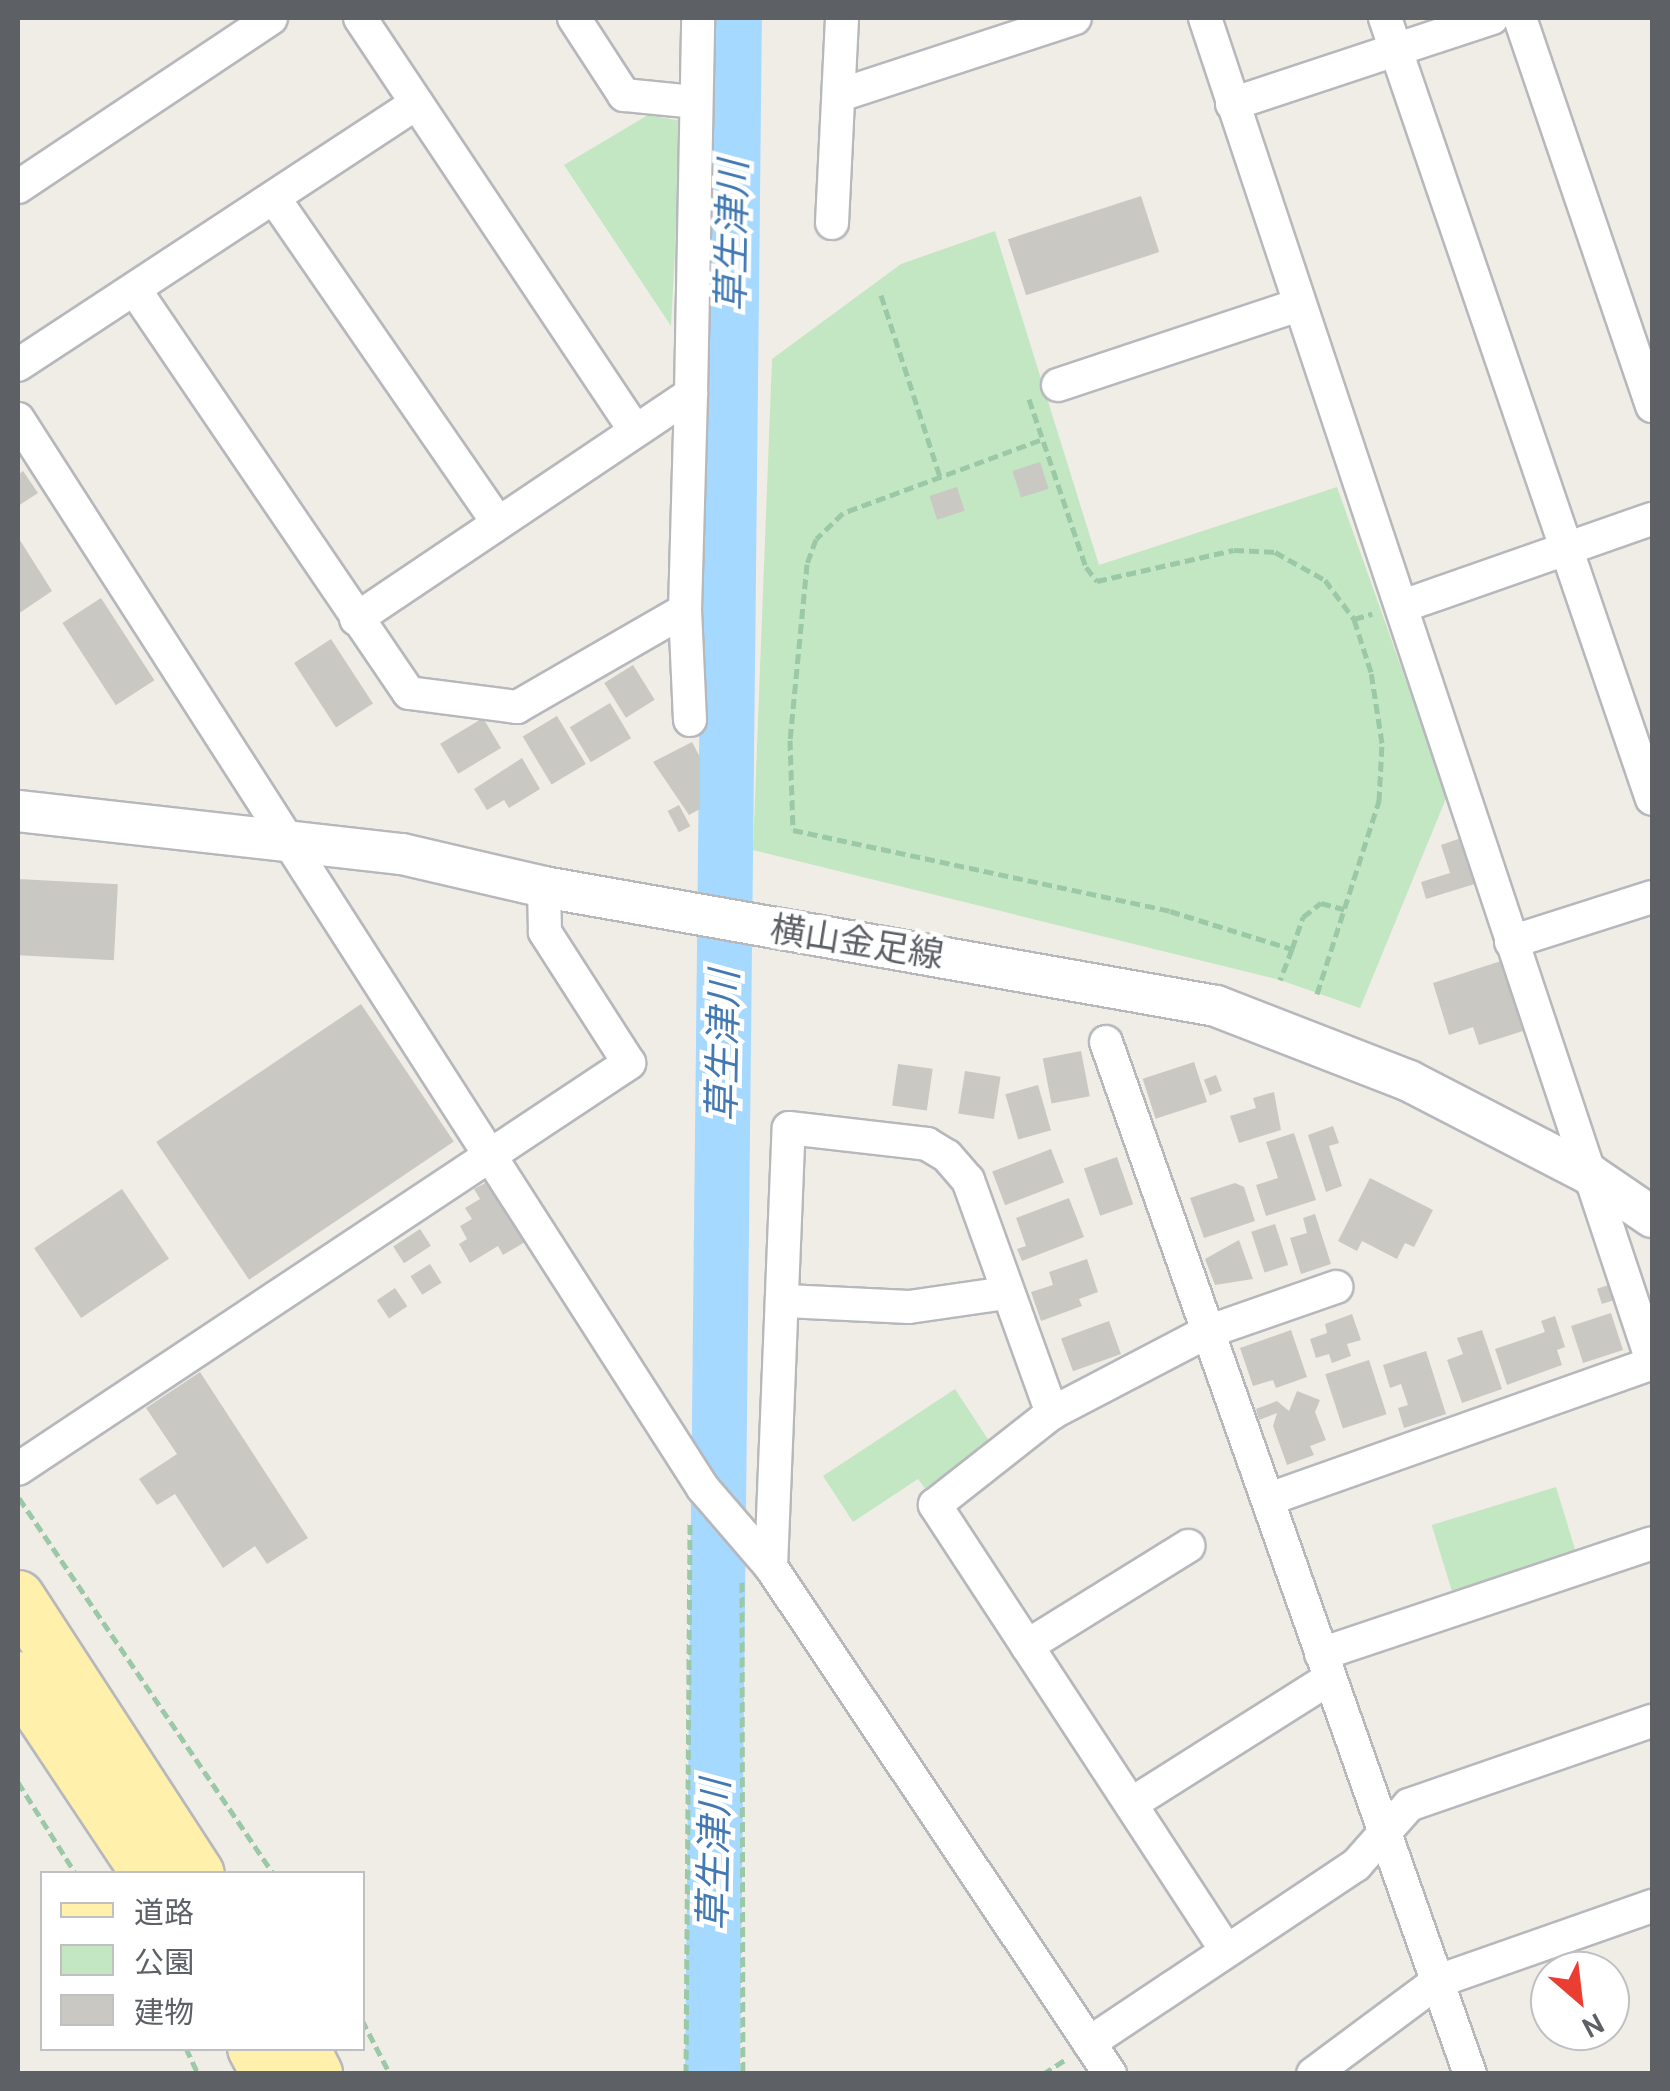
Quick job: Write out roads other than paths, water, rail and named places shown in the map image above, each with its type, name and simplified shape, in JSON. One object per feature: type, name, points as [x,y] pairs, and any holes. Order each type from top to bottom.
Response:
[{"type":"main road","points":[[18,1597],[196,1871]]},
{"type":"main road","points":[[18,1678],[146,1871]]},
{"type":"main road","points":[[256,2051],[268,2074]]},
{"type":"main road","points":[[304,2051],[316,2074]]},
{"type":"street","points":[[360,18],[634,430]]},
{"type":"street","points":[[574,18],[624,95],[696,102]]},
{"type":"street","points":[[690,720],[685,610],[698,18]]},
{"type":"street","points":[[832,224],[842,18]]},
{"type":"street","points":[[840,95],[1030,25],[1075,18]]},
{"type":"street","points":[[1205,18],[1652,1362],[1268,1499]]},
{"type":"street","points":[[1385,18],[1652,799]]},
{"type":"street","points":[[1232,104],[1492,18]]},
{"type":"street","points":[[1520,18],[1652,406]]},
{"type":"street","points":[[18,187],[260,21]]},
{"type":"street","points":[[18,366],[417,103]]},
{"type":"street","points":[[274,198],[498,523]]},
{"type":"street","points":[[135,290],[409,693],[517,707],[685,610]]},
{"type":"street","points":[[1058,385],[1299,305]]},
{"type":"street","points":[[356,619],[691,394]]},
{"type":"street","points":[[18,419],[282,839],[493,1155],[696,1477],[771,1567],[1110,2074]]},
{"type":"street","points":[[1403,606],[1652,520]]},
{"type":"street","name":"横山金足線","points":[[18,811],[402,854],[544,887],[806,935],[1058,973],[1216,1006],[1409,1081],[1589,1174],[1652,1217]]},
{"type":"street","points":[[18,1469],[629,1063],[545,932],[544,887]]},
{"type":"street","points":[[1511,942],[1652,897]]},
{"type":"street","points":[[1106,1042],[1470,2074]]},
{"type":"street","points":[[771,1567],[786,1301],[788,1128],[926,1144],[948,1156],[968,1180],[1052,1413]]},
{"type":"street","points":[[1226,1950],[936,1505],[1052,1413],[1207,1332],[1336,1288]]},
{"type":"street","points":[[786,1301],[909,1307],[1006,1293]]},
{"type":"street","points":[[1131,1804],[1325,1667],[1652,1544]]},
{"type":"street","points":[[1027,1646],[1188,1546]]},
{"type":"street","points":[[1089,2043],[1356,1865],[1410,1805],[1652,1721]]},
{"type":"street","points":[[1313,2074],[1438,1981],[1652,1906]]},
{"type":"waterway","name":"草生津川","points":[[712,2074],[734,18]]}]
